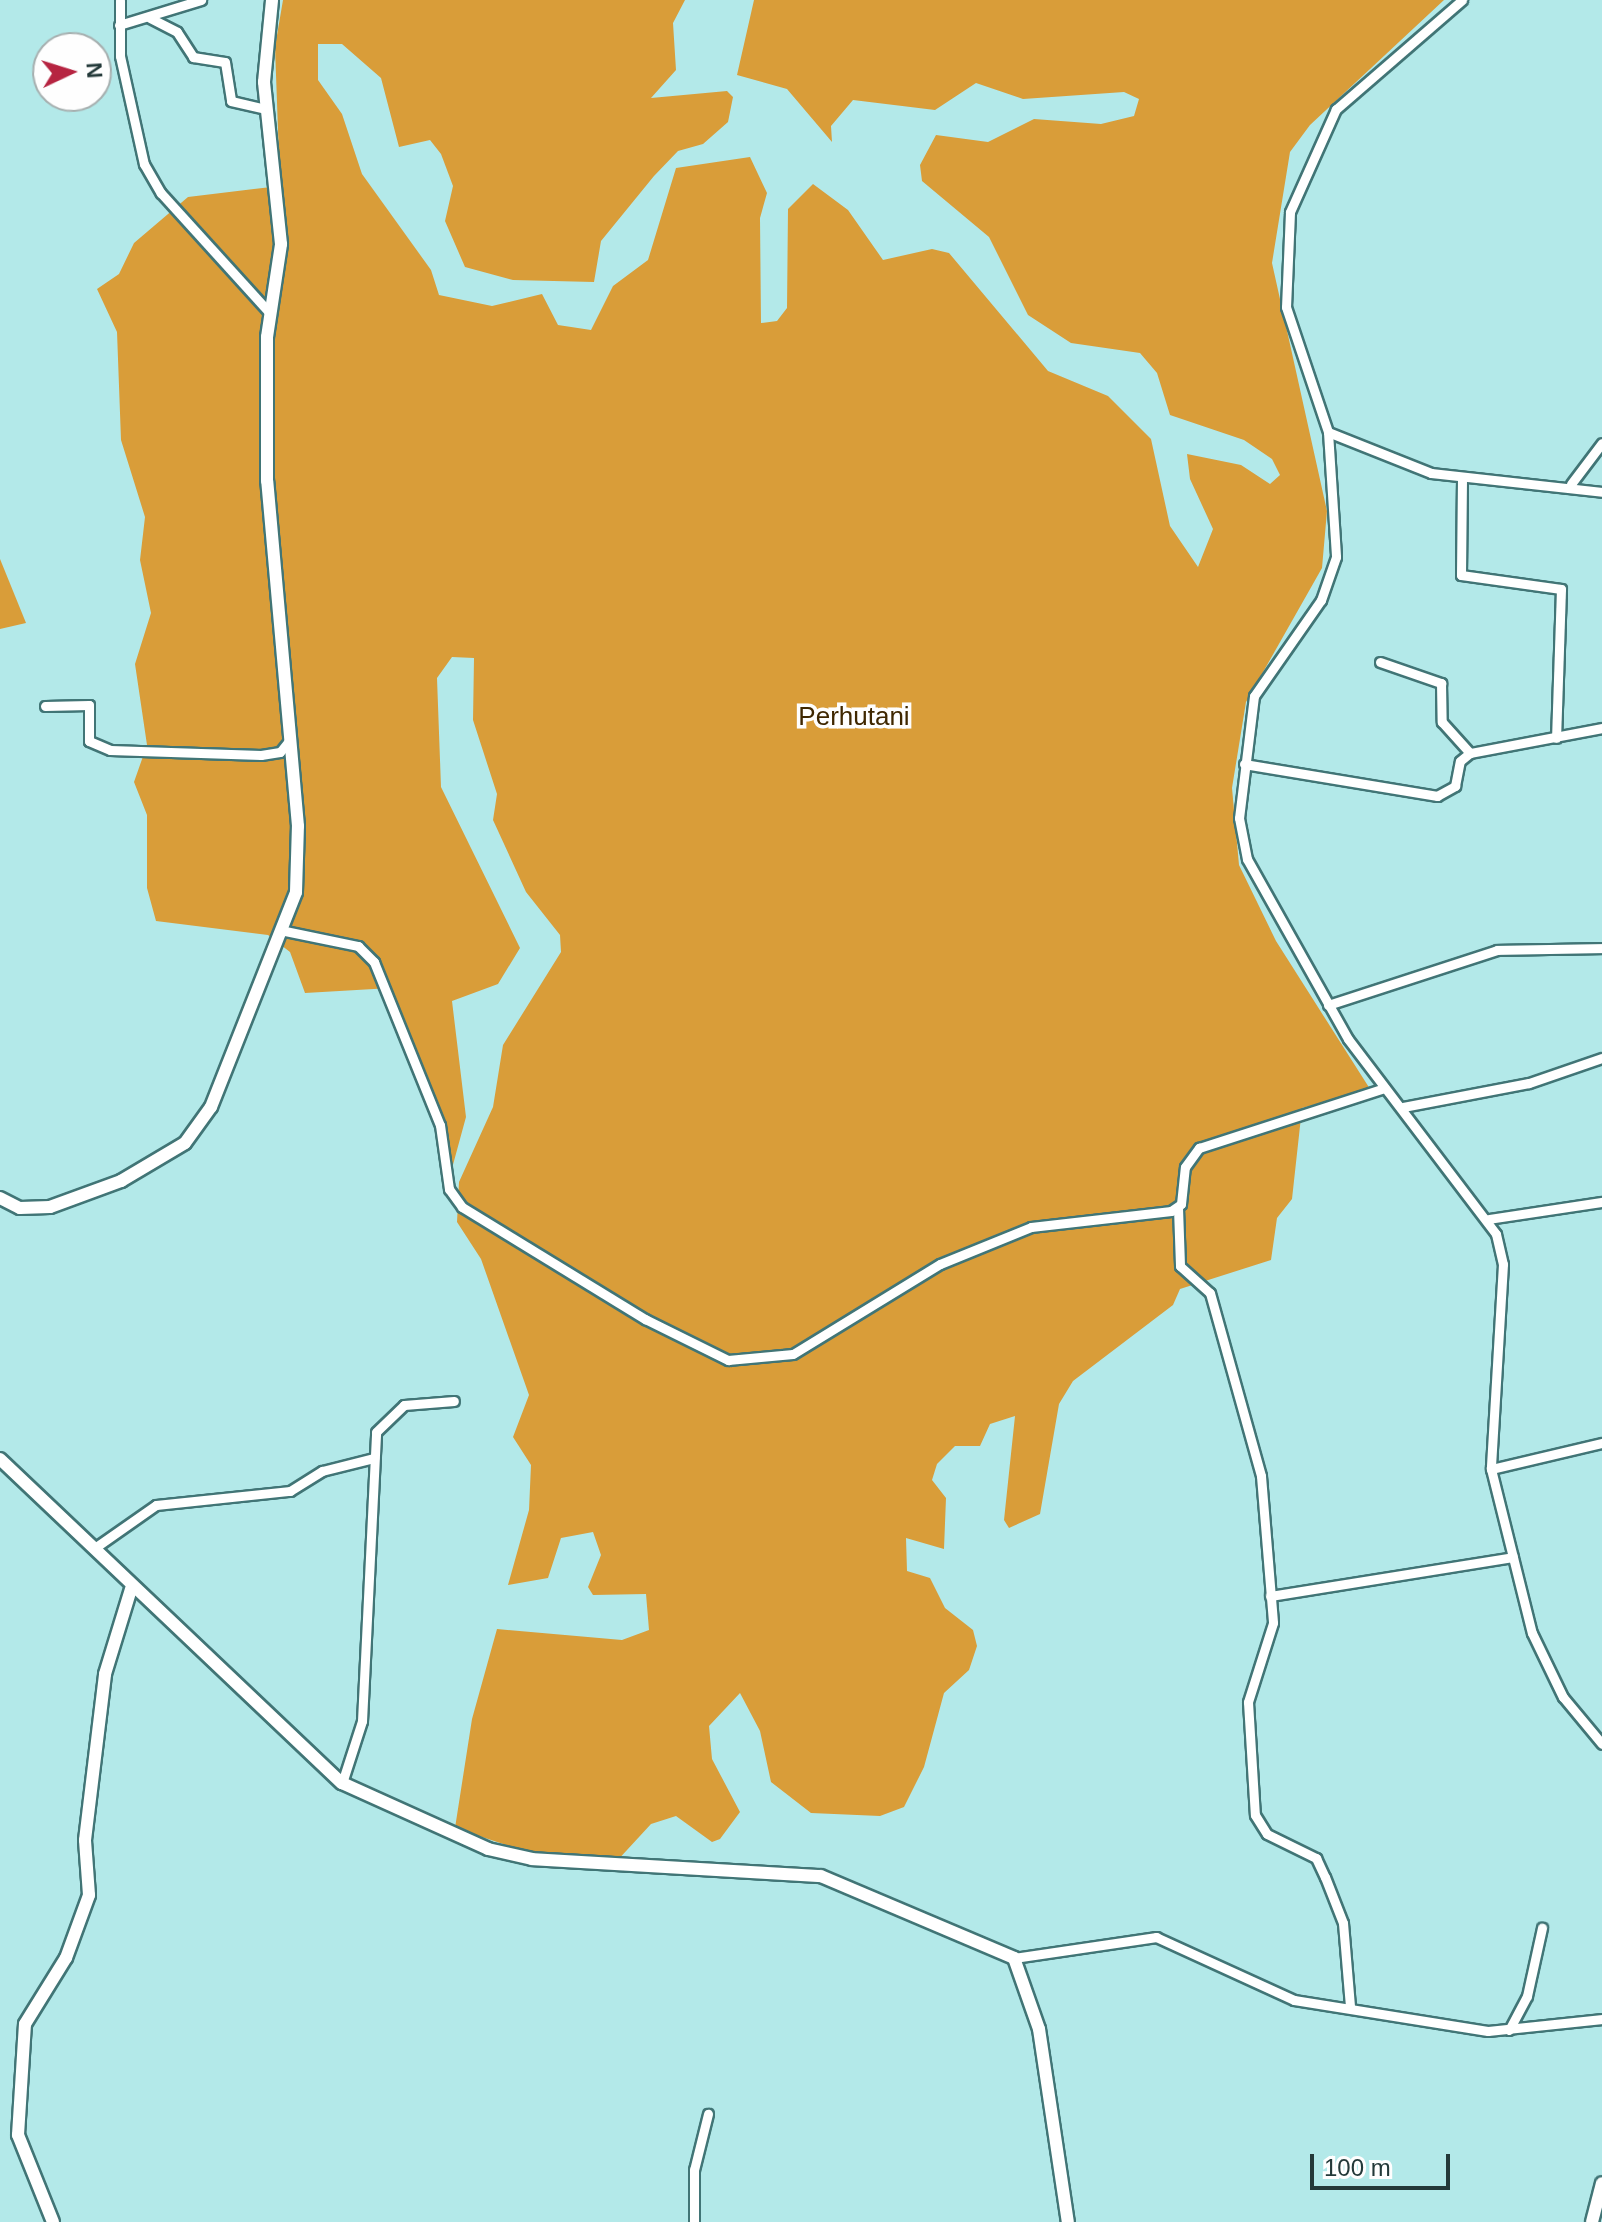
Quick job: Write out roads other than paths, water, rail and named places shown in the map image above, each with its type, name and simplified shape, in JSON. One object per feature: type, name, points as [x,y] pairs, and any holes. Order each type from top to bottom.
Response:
[{"type":"street","points":[[120,0],[119,25],[144,164],[269,312]]},
{"type":"street","points":[[119,25],[201,0]]},
{"type":"street","points":[[0,1198],[20,1208],[50,1207],[135,1175],[185,1143],[211,1107],[285,931],[299,872],[267,481],[269,312],[281,238],[265,109],[272,0]]},
{"type":"street","points":[[1462,0],[1336,109],[1290,212],[1283,267],[1290,331],[1328,432],[1338,532],[1331,580],[1259,684],[1244,764],[1242,846],[1328,1005],[1385,1088],[1489,1219],[1503,1264],[1491,1469],[1543,1658],[1602,1744]]},
{"type":"street","points":[[150,18],[177,32],[193,57],[225,62],[231,101],[265,109]]},
{"type":"street","points":[[1328,432],[1416,470],[1462,479],[1571,484],[1602,492]]},
{"type":"street","points":[[1571,484],[1602,443]]},
{"type":"street","points":[[1462,479],[1461,575],[1561,589],[1556,738]]},
{"type":"street","points":[[1380,662],[1441,683],[1442,722],[1470,753]]},
{"type":"street","points":[[45,706],[89,705],[89,741],[106,750],[261,755],[280,752],[289,741]]},
{"type":"street","points":[[1244,764],[1437,796],[1455,786],[1460,761],[1470,753],[1602,728]]},
{"type":"street","points":[[285,931],[358,946],[374,962],[440,1125],[449,1189],[462,1207],[716,1357],[742,1361],[793,1354],[940,1264],[1031,1227],[1178,1208]]},
{"type":"street","points":[[1328,1005],[1497,950],[1602,948]]},
{"type":"street","points":[[1403,1107],[1529,1083],[1602,1058]]},
{"type":"street","points":[[1350,2007],[1343,1923],[1316,1858],[1267,1834],[1255,1815],[1248,1702],[1272,1630],[1259,1469],[1210,1293],[1180,1266],[1178,1208],[1185,1167],[1199,1148],[1385,1088]]},
{"type":"street","points":[[1489,1219],[1602,1202]]},
{"type":"street","points":[[342,1783],[362,1721],[375,1564],[374,1458],[378,1427],[396,1409],[454,1401]]},
{"type":"street","points":[[1491,1469],[1602,1443]]},
{"type":"street","points":[[96,1547],[156,1505],[290,1491],[322,1471],[374,1458]]},
{"type":"street","points":[[0,1459],[96,1547],[131,1589],[342,1783],[488,1849],[532,1859],[821,1876],[1014,1958],[1156,1937],[1294,2000],[1509,2030],[1602,2019]]},
{"type":"street","points":[[1270,1596],[1513,1557]]},
{"type":"street","points":[[53,2222],[18,2135],[25,2024],[66,1958],[89,1895],[85,1840],[105,1674],[131,1589]]},
{"type":"street","points":[[1509,2030],[1527,1996],[1542,1928]]},
{"type":"street","points":[[1014,1958],[1039,2029],[1068,2222]]},
{"type":"street","points":[[694,2222],[694,2170],[708,2114]]},
{"type":"street","points":[[1592,2222],[1602,2183]]},
{"type":"park label","name":"Perhutani","points":[[854,717]]}]
